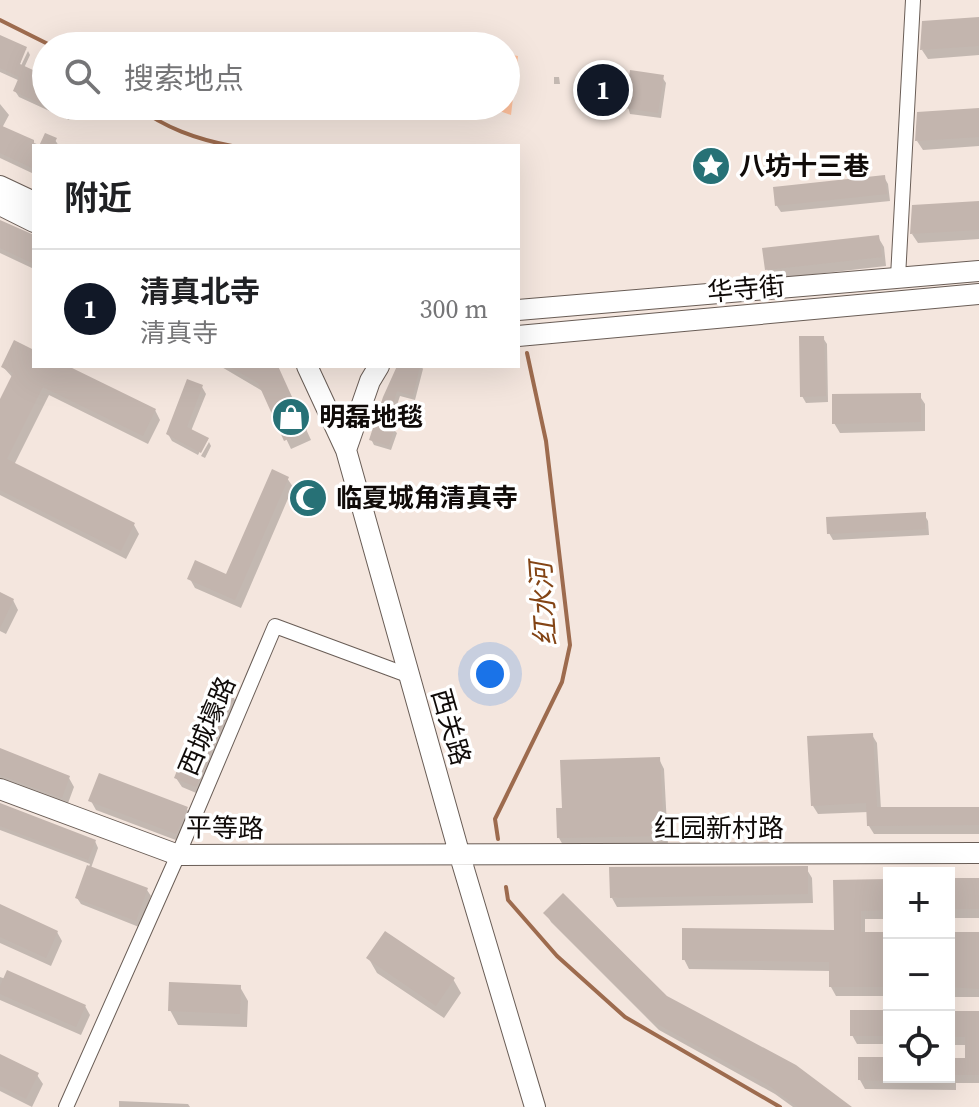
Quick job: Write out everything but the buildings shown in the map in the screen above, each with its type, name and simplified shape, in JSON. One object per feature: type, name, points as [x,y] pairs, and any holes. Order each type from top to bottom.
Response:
[{"type":"main road","points":[[0,186],[32,201]]},
{"type":"main road","points":[[0,205],[32,221]]},
{"type":"main road","name":"华寺街","points":[[520,310],[979,271]]},
{"type":"main road","name":"华寺街","points":[[520,336],[979,294]]},
{"type":"main road","name":"西关路","points":[[308,368],[346,450],[460,856],[535,1107]]},
{"type":"main road","points":[[346,450],[370,381],[378,368]]},
{"type":"main road","name":"平等路","points":[[0,789],[178,855],[460,856]]},
{"type":"main road","name":"红园新村路","points":[[460,856],[979,853]]},
{"type":"street","points":[[898,277],[913,0]]},
{"type":"street","name":"西城壕路","points":[[66,1107],[275,626],[410,676]]},
{"type":"waterway","name":"红水河","points":[[0,20],[32,36]]},
{"type":"waterway","name":"红水河","points":[[157,120],[181,132],[223,144]]},
{"type":"waterway","name":"红水河","points":[[498,839],[495,819],[562,682],[570,645],[546,441],[527,353]]},
{"type":"waterway","name":"红水河","points":[[506,887],[508,900],[557,956],[625,1017],[780,1107]]},
{"type":"place","name":"清真北寺","points":[[603,90]]},
{"type":"place","name":"八坊十三巷","points":[[711,166]]},
{"type":"place","name":"明磊地毯","points":[[291,417]]},
{"type":"place","name":"临夏城角清真寺","points":[[308,498]]}]
